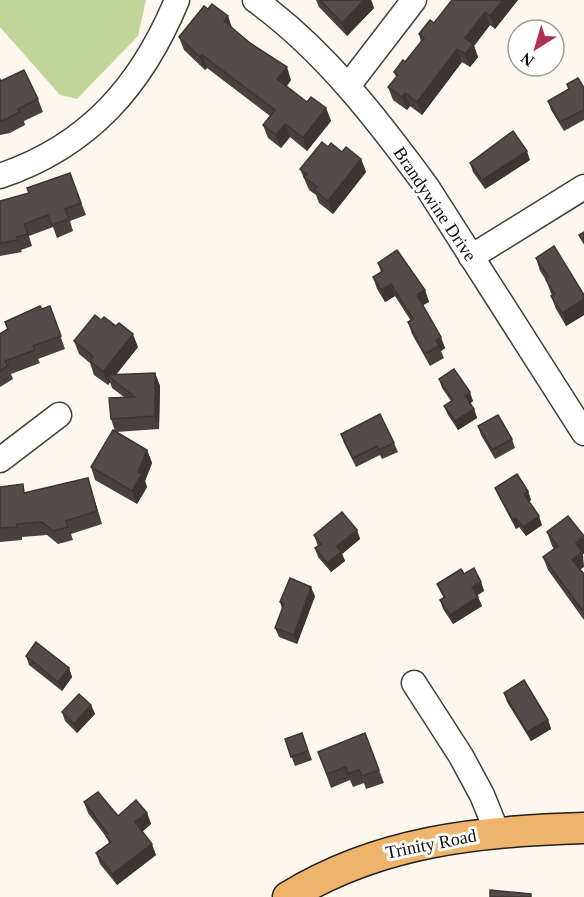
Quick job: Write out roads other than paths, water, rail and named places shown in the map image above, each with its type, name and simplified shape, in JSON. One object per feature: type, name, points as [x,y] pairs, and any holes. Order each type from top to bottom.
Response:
[{"type":"main road","name":"Trinity Road","points":[[288,897],[337,870],[373,856],[412,845],[497,832],[584,828]]},
{"type":"street","points":[[0,176],[39,160],[105,114],[141,71],[159,41],[177,0]]},
{"type":"street","name":"Brandywine Drive","points":[[255,0],[297,35],[348,86],[427,187],[584,434]]},
{"type":"street","points":[[348,86],[414,0]]},
{"type":"street","points":[[471,257],[584,187]]},
{"type":"street","points":[[0,460],[59,415]]},
{"type":"street","points":[[414,683],[461,756],[482,795],[497,832]]}]
